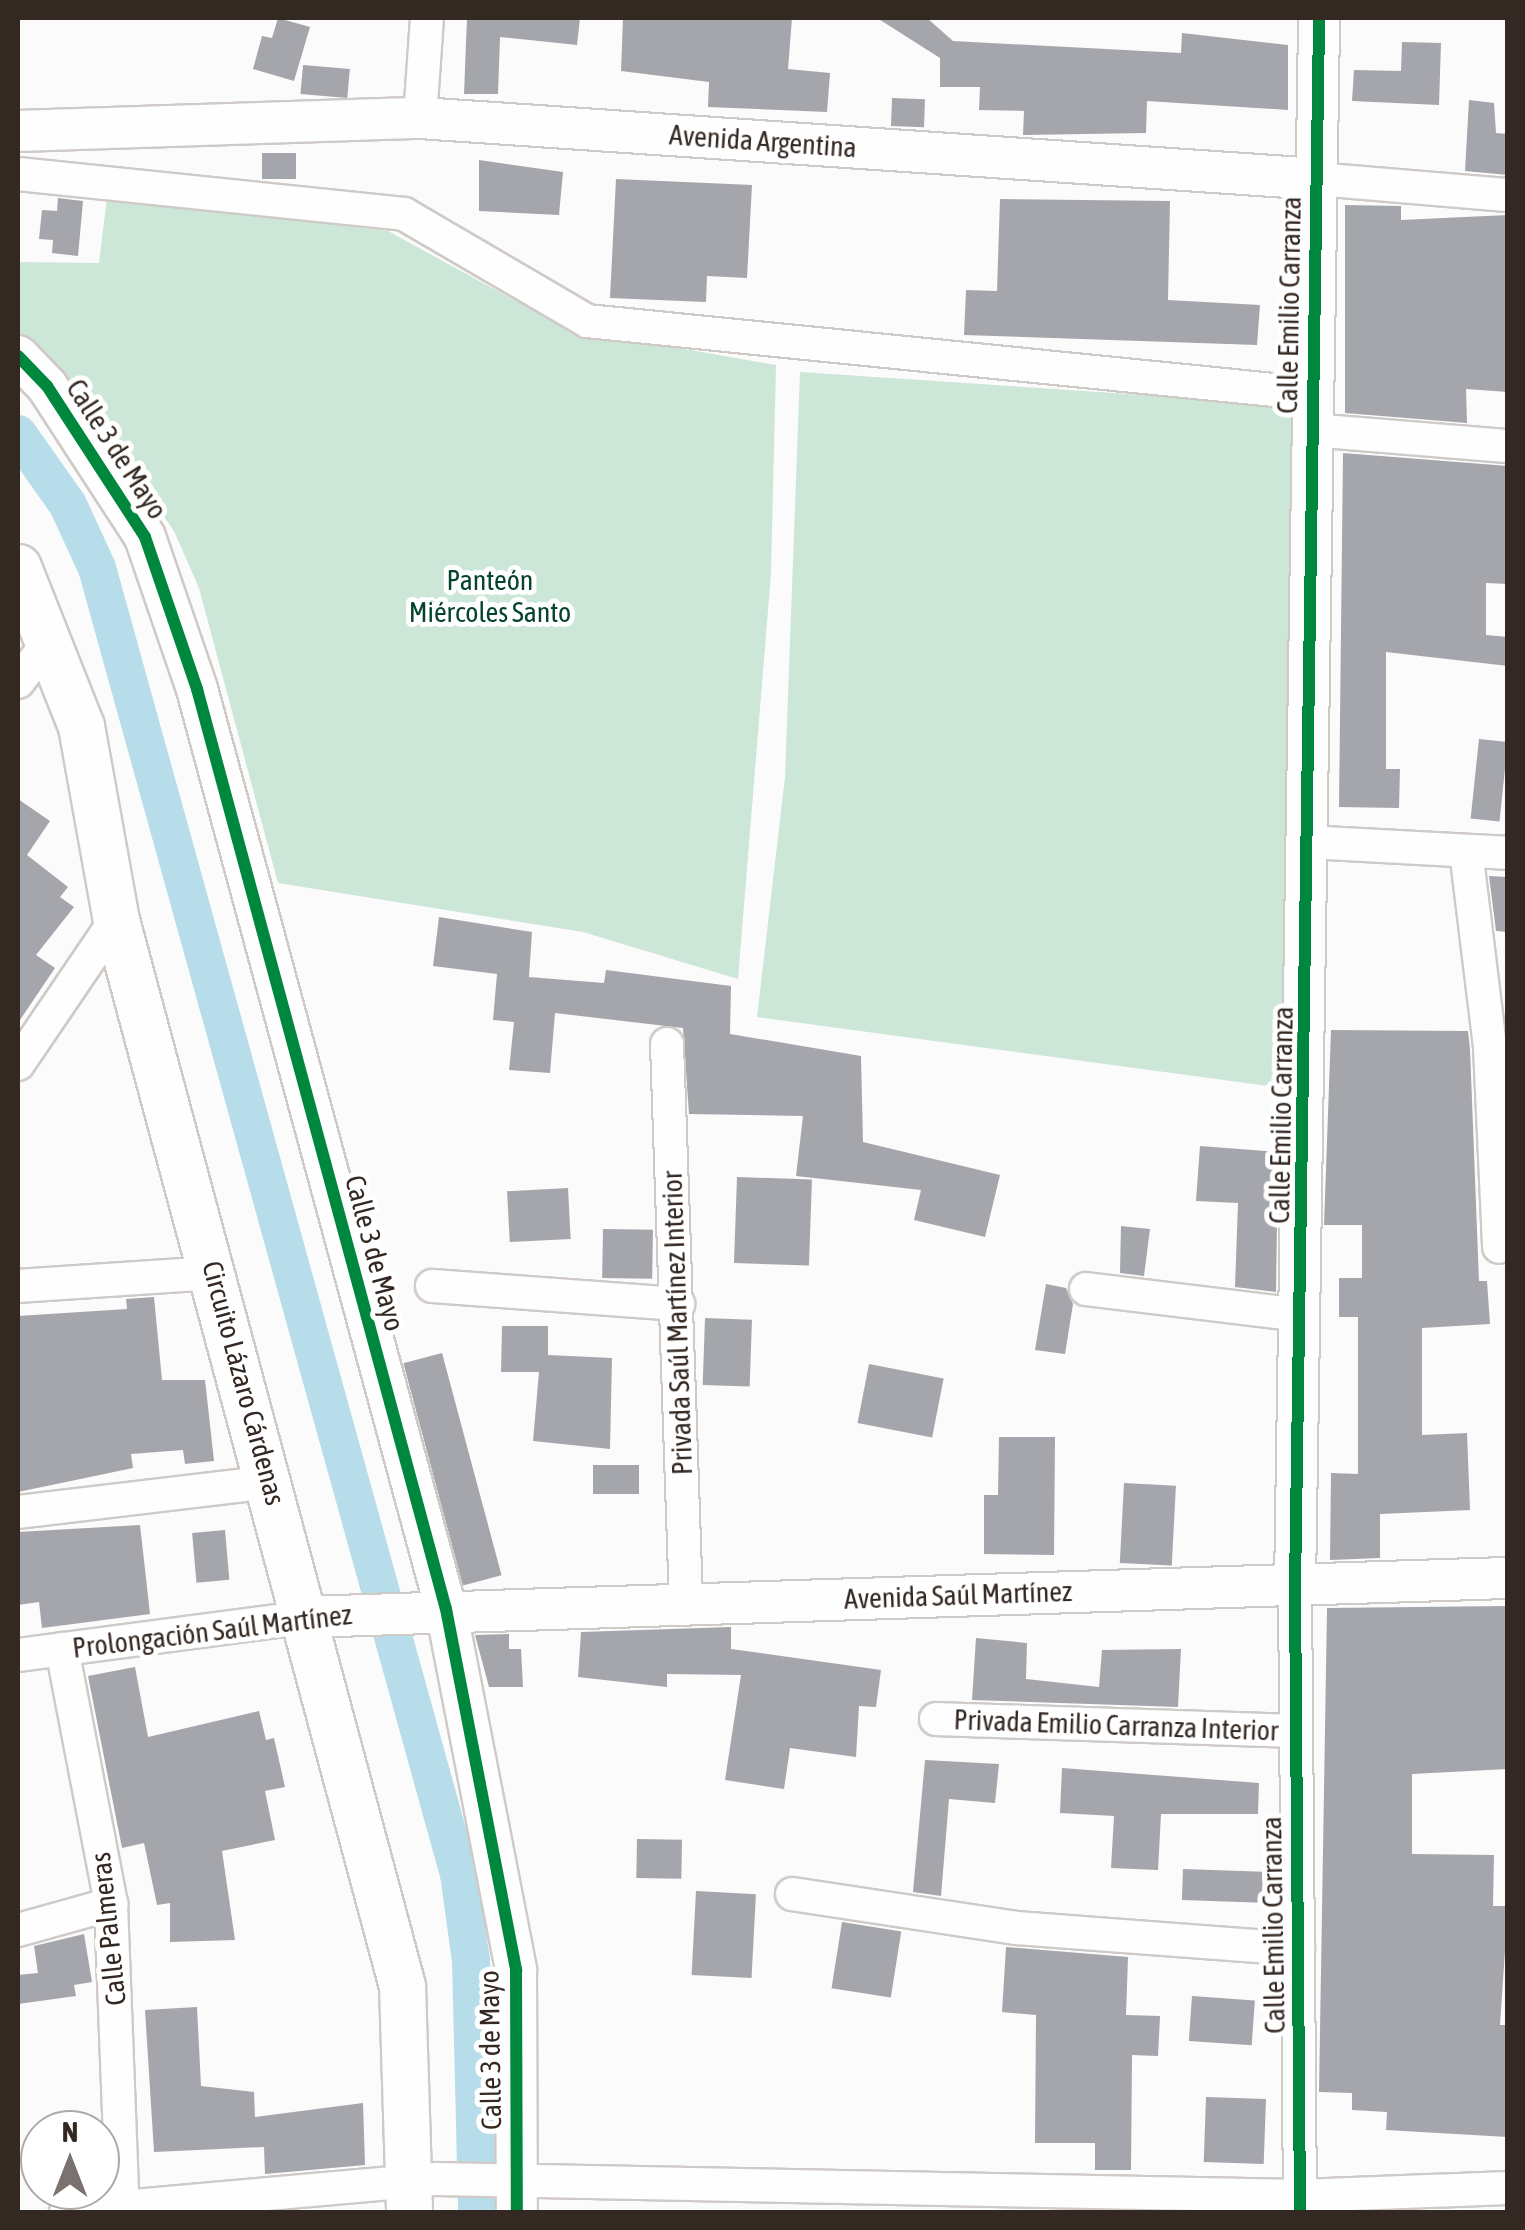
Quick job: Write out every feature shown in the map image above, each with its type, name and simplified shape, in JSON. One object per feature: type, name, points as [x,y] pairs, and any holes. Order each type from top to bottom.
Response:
[{"type":"main road","name":"Circuito Lázaro Cárdenas","points":[[18,567],[51,638],[81,726],[116,920],[216,1273],[402,1986],[418,2191]]},
{"type":"street","points":[[420,118],[427,18]]},
{"type":"street","name":"Calle Emilio Carranza","points":[[1300,2204],[1295,1586],[1319,18]]},
{"type":"street","name":"Avenida Argentina","points":[[18,131],[420,118],[1316,178],[1508,195]]},
{"type":"street","points":[[18,174],[404,214],[587,321],[1313,412],[1508,446]]},
{"type":"street","name":"Calle 3 de Mayo","points":[[18,356],[46,386],[145,537],[197,689],[516,1970],[510,2191]]},
{"type":"street","points":[[18,682],[51,638]]},
{"type":"street","points":[[1308,842],[1508,852]]},
{"type":"street","points":[[1466,850],[1490,1048],[1499,1247]]},
{"type":"street","points":[[18,1064],[116,920]]},
{"type":"street","name":"Privada Saúl Martínez Interior","points":[[667,1044],[686,1602]]},
{"type":"street","points":[[18,1286],[216,1273]]},
{"type":"street","points":[[432,1286],[678,1304]]},
{"type":"street","points":[[1086,1289],[1302,1315]]},
{"type":"street","points":[[18,1512],[270,1482]]},
{"type":"street","name":"Avenida Saúl Martínez","points":[[427,1610],[1508,1578]]},
{"type":"street","name":"Prolongación Saúl Martínez","points":[[18,1655],[305,1618],[427,1610]]},
{"type":"street","name":"Calle Palmeras","points":[[62,1649],[111,1904],[123,2211]]},
{"type":"street","name":"Privada Emilio Carranza Interior","points":[[936,1719],[1296,1732]]},
{"type":"street","points":[[792,1894],[1016,1928],[1298,1949]]},
{"type":"street","points":[[18,1930],[111,1904]]},
{"type":"street","points":[[66,2212],[418,2191],[1300,2204],[1508,2188]]},
{"type":"green space","name":"Panteón Miércoles Santo","points":[[107,198],[388,231],[565,328],[776,365],[771,573],[738,979],[583,932],[278,883],[199,588],[174,531],[112,443],[18,336],[18,262],[99,263]]},
{"type":"green space","points":[[800,372],[1295,405],[1284,1088],[757,1017],[785,777]]},
{"type":"building","points":[[278,18],[310,27],[294,81],[253,69],[262,36],[272,38]]},
{"type":"building","points":[[467,18],[580,18],[577,45],[500,37],[498,94],[464,94]]},
{"type":"building","points":[[623,18],[792,18],[788,69],[830,73],[827,112],[708,107],[709,82],[621,71]]},
{"type":"building","points":[[877,18],[927,18],[953,41],[1181,53],[1182,33],[1288,45],[1288,110],[1147,101],[1146,133],[1023,135],[1024,111],[979,110],[980,87],[940,87],[940,58]]},
{"type":"building","points":[[1402,42],[1441,43],[1439,105],[1352,101],[1354,70],[1401,71]]},
{"type":"building","points":[[303,65],[350,69],[347,98],[300,94]]},
{"type":"building","points":[[892,98],[925,99],[924,127],[891,126]]},
{"type":"building","points":[[1469,100],[1494,103],[1496,133],[1508,134],[1508,175],[1465,171]]},
{"type":"building","points":[[262,153],[296,153],[296,179],[262,179]]},
{"type":"building","points":[[479,160],[563,172],[559,215],[479,211]]},
{"type":"building","points":[[616,179],[752,185],[747,278],[707,276],[706,302],[610,298]]},
{"type":"building","points":[[58,198],[83,201],[78,256],[52,253],[53,240],[39,239],[42,210],[57,211]]},
{"type":"building","points":[[1000,199],[1170,201],[1168,300],[1260,305],[1257,345],[964,335],[966,290],[997,291]]},
{"type":"building","points":[[1345,205],[1401,206],[1401,220],[1508,215],[1508,392],[1466,389],[1467,423],[1345,413]]},
{"type":"building","points":[[1343,453],[1508,466],[1508,584],[1486,583],[1486,635],[1508,637],[1508,666],[1386,652],[1386,769],[1400,769],[1399,808],[1339,807]]},
{"type":"building","points":[[1479,739],[1508,742],[1499,822],[1471,819]]},
{"type":"building","points":[[18,799],[50,821],[27,855],[68,887],[60,897],[74,907],[36,955],[55,968],[18,1023]]},
{"type":"building","points":[[1489,876],[1508,877],[1508,932],[1496,931]]},
{"type":"building","points":[[439,917],[532,932],[529,977],[604,983],[606,970],[731,986],[730,1034],[861,1056],[863,1142],[1000,1175],[985,1237],[914,1220],[921,1190],[796,1176],[803,1116],[689,1114],[683,1028],[555,1013],[550,1073],[509,1070],[514,1022],[493,1020],[497,974],[433,966]]},
{"type":"building","points":[[1331,1030],[1468,1031],[1470,1049],[1479,1281],[1487,1281],[1490,1324],[1422,1328],[1422,1435],[1467,1433],[1470,1510],[1380,1514],[1380,1558],[1330,1560],[1331,1473],[1358,1474],[1358,1317],[1339,1317],[1339,1278],[1362,1278],[1362,1225],[1324,1225]]},
{"type":"building","points":[[1200,1146],[1278,1152],[1276,1292],[1235,1287],[1238,1203],[1196,1201]]},
{"type":"building","points":[[737,1177],[812,1180],[809,1266],[734,1263]]},
{"type":"building","points":[[568,1188],[571,1239],[510,1242],[507,1191]]},
{"type":"building","points":[[1121,1226],[1150,1229],[1144,1276],[1120,1273]]},
{"type":"building","points":[[603,1229],[653,1230],[652,1279],[602,1278]]},
{"type":"building","points":[[1046,1284],[1066,1288],[1073,1304],[1065,1354],[1035,1350]]},
{"type":"building","points":[[154,1297],[162,1380],[205,1380],[214,1461],[185,1464],[183,1450],[131,1454],[133,1468],[18,1492],[18,1316],[127,1309],[126,1299]]},
{"type":"building","points":[[705,1318],[752,1320],[750,1387],[703,1385]]},
{"type":"building","points":[[502,1326],[548,1326],[548,1355],[612,1358],[610,1449],[533,1441],[539,1372],[501,1372]]},
{"type":"building","points":[[442,1353],[502,1575],[463,1586],[403,1363]]},
{"type":"building","points":[[869,1364],[944,1379],[932,1437],[858,1423]]},
{"type":"building","points":[[999,1437],[1055,1437],[1054,1555],[984,1554],[984,1495],[998,1495]]},
{"type":"building","points":[[593,1465],[639,1465],[639,1494],[593,1494]]},
{"type":"building","points":[[1124,1483],[1176,1486],[1172,1566],[1120,1563]]},
{"type":"building","points":[[140,1525],[150,1614],[42,1628],[39,1602],[18,1605],[18,1532]]},
{"type":"building","points":[[225,1530],[229,1580],[196,1583],[192,1533]]},
{"type":"building","points":[[1508,1606],[1508,1769],[1412,1774],[1412,1854],[1494,1855],[1493,1906],[1508,1906],[1500,2025],[1507,2025],[1508,2137],[1386,2130],[1387,2112],[1352,2110],[1352,2093],[1319,2092],[1327,1608]]},
{"type":"building","points":[[731,1627],[731,1649],[881,1670],[876,1707],[859,1706],[856,1757],[790,1748],[784,1789],[725,1780],[741,1675],[667,1674],[667,1687],[578,1677],[581,1632]]},
{"type":"building","points":[[509,1634],[509,1649],[521,1649],[523,1687],[489,1687],[475,1635]]},
{"type":"building","points":[[976,1638],[1027,1643],[1026,1679],[1099,1687],[1102,1650],[1181,1649],[1178,1707],[972,1700]]},
{"type":"building","points":[[135,1667],[148,1737],[259,1711],[266,1740],[274,1738],[285,1787],[265,1791],[275,1840],[222,1851],[235,1940],[170,1942],[170,1903],[157,1905],[144,1843],[122,1848],[88,1676]]},
{"type":"building","points":[[925,1760],[999,1764],[995,1803],[949,1799],[941,1896],[913,1892]]},
{"type":"building","points":[[1062,1768],[1259,1783],[1258,1814],[1161,1814],[1158,1870],[1111,1868],[1114,1816],[1060,1813]]},
{"type":"building","points":[[637,1839],[682,1840],[681,1879],[636,1878]]},
{"type":"building","points":[[1183,1869],[1263,1872],[1262,1903],[1182,1900]]},
{"type":"building","points":[[696,1891],[756,1894],[752,1978],[692,1975]]},
{"type":"building","points":[[842,1922],[901,1931],[891,1998],[832,1988]]},
{"type":"building","points":[[84,1934],[92,1982],[74,1985],[76,1996],[18,2004],[18,1975],[38,1973],[34,1946]]},
{"type":"building","points":[[1006,1947],[1128,1957],[1126,2015],[1160,2016],[1158,2056],[1132,2055],[1131,2170],[1095,2170],[1095,2143],[1035,2143],[1036,2015],[1002,2012]]},
{"type":"building","points":[[1192,1996],[1255,2000],[1252,2045],[1189,2041]]},
{"type":"building","points":[[197,2007],[201,2086],[254,2092],[255,2117],[363,2103],[365,2165],[265,2174],[264,2147],[154,2152],[145,2010]]},
{"type":"building","points":[[1206,2097],[1266,2099],[1264,2164],[1204,2162]]},
{"type":"waterway","points":[[18,434],[68,505],[97,568],[459,1874],[471,1960],[477,2212]]},
{"type":"cycle path","points":[[1300,2212],[1295,1586],[1319,18]]},
{"type":"cycle path","points":[[18,356],[47,386],[145,537],[197,689],[446,1609],[516,1970],[517,2212]]}]
